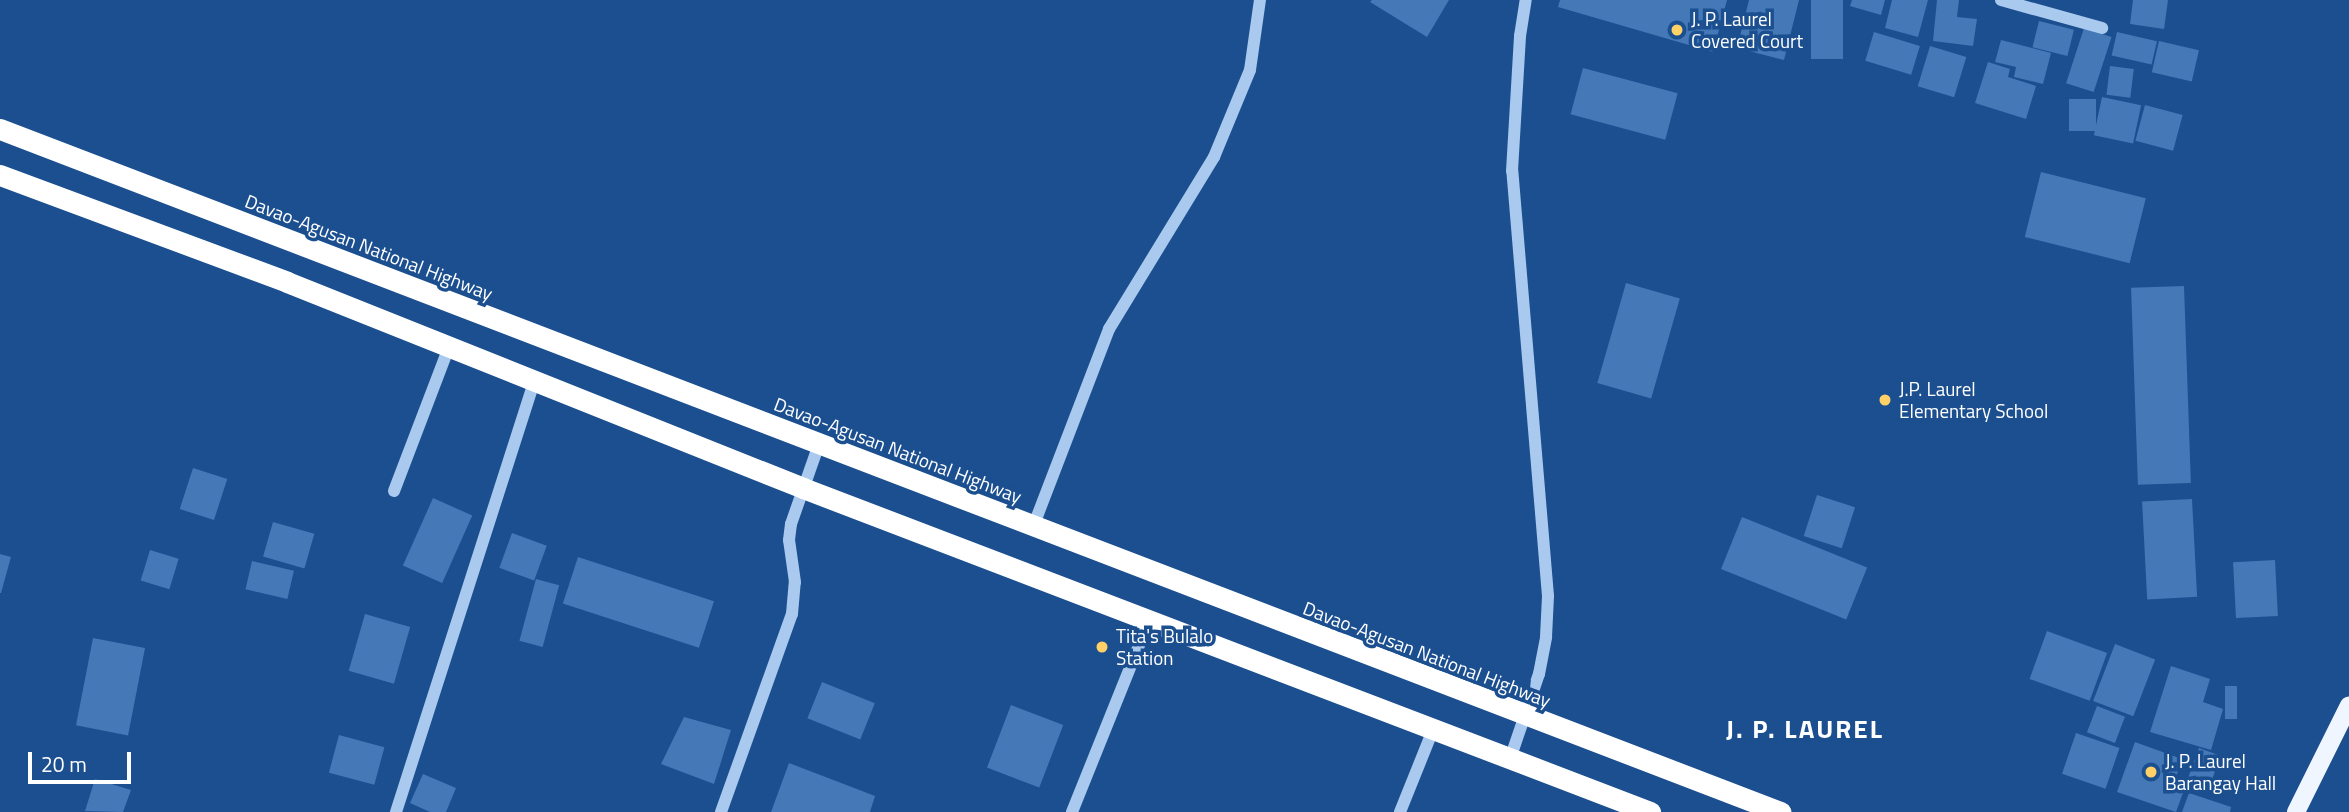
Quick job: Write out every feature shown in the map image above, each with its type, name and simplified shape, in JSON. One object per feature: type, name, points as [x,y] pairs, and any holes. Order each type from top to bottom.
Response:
[{"type":"highway","name":"Davao-Agusan National Highway","points":[[0,130],[1526,717],[1780,812]]},
{"type":"highway","points":[[0,175],[449,347],[803,488],[1650,812]]},
{"type":"main road","points":[[2296,812],[2344,729],[2349,705]]},
{"type":"street","points":[[1033,527],[1109,329],[1214,157],[1250,70],[1260,0]]},
{"type":"street","points":[[1510,759],[1526,717],[1546,638],[1548,596],[1512,171],[1519,48],[1526,0]]},
{"type":"street","points":[[2001,0],[2102,28]]},
{"type":"street","points":[[394,491],[449,347]]},
{"type":"street","points":[[396,812],[534,381]]},
{"type":"street","points":[[721,812],[792,614],[794,582],[789,540],[791,524],[819,444]]},
{"type":"street","points":[[1072,812],[1149,620]]},
{"type":"street","points":[[1400,812],[1433,730]]},
{"type":"building","points":[[1449,0],[1427,37],[1370,2]]},
{"type":"building","name":"J. P. Laurel Covered Court","points":[[1560,0],[1727,0],[1713,52],[1558,7]]},
{"type":"building","points":[[1749,0],[1799,0],[1784,60],[1737,48]]},
{"type":"building","points":[[1811,0],[1843,0],[1843,59],[1811,59]]},
{"type":"building","points":[[1852,0],[1885,0],[1881,15],[1850,6]]},
{"type":"building","points":[[1892,0],[1928,0],[1918,37],[1885,28]]},
{"type":"building","points":[[1937,0],[1959,0],[1957,17],[1977,19],[1973,46],[1933,41]]},
{"type":"building","points":[[2133,0],[2168,0],[2164,29],[2130,24]]},
{"type":"building","points":[[2039,21],[2074,30],[2067,56],[2032,47]]},
{"type":"building","points":[[2084,28],[2112,37],[2094,92],[2066,83]]},
{"type":"building","points":[[1874,32],[1920,46],[1911,75],[1865,61]]},
{"type":"building","points":[[2117,32],[2157,41],[2152,65],[2112,55]]},
{"type":"building","points":[[2001,40],[2051,53],[2043,84],[2014,77],[2016,67],[1995,62]]},
{"type":"building","points":[[2159,41],[2199,50],[2192,81],[2152,72]]},
{"type":"building","points":[[1930,46],[1966,57],[1954,97],[1918,86]]},
{"type":"building","points":[[1988,62],[2010,69],[2008,77],[2036,86],[2026,119],[1975,103]]},
{"type":"building","points":[[2110,66],[2134,69],[2130,98],[2106,95]]},
{"type":"building","points":[[1583,68],[1678,93],[1665,140],[1571,114]]},
{"type":"building","points":[[2102,97],[2141,105],[2133,143],[2094,135]]},
{"type":"building","points":[[2069,99],[2096,99],[2096,131],[2069,131]]},
{"type":"building","points":[[2145,105],[2183,115],[2173,151],[2135,141]]},
{"type":"building","points":[[2041,172],[2146,198],[2130,263],[2025,237]]},
{"type":"building","points":[[1626,283],[1680,298],[1651,398],[1597,383]]},
{"type":"building","points":[[2184,286],[2191,483],[2138,485],[2131,288]]},
{"type":"building","points":[[193,468],[227,479],[214,520],[180,509]]},
{"type":"building","points":[[1817,495],[1855,507],[1842,548],[1804,536]]},
{"type":"building","points":[[433,498],[472,515],[442,583],[403,566]]},
{"type":"building","points":[[2192,499],[2197,597],[2147,599],[2142,502]]},
{"type":"building","points":[[1742,517],[1867,568],[1846,619],[1721,569]]},
{"type":"building","points":[[273,522],[314,534],[304,568],[263,557]]},
{"type":"building","points":[[512,533],[547,546],[534,580],[499,568]]},
{"type":"building","points":[[150,550],[179,559],[169,589],[141,581]]},
{"type":"building","points":[[0,554],[11,557],[1,593],[0,593]]},
{"type":"building","points":[[578,557],[714,601],[699,648],[563,604]]},
{"type":"building","points":[[2275,560],[2278,616],[2236,618],[2233,562]]},
{"type":"building","points":[[252,561],[294,571],[287,599],[245,589]]},
{"type":"building","points":[[536,579],[559,585],[543,647],[519,641]]},
{"type":"building","points":[[365,614],[410,627],[394,684],[349,671]]},
{"type":"building","points":[[2047,631],[2107,653],[2090,701],[2030,679]]},
{"type":"building","points":[[93,638],[145,648],[128,735],[76,725]]},
{"type":"building","points":[[2115,644],[2155,659],[2133,716],[2093,701]]},
{"type":"building","points":[[2171,666],[2210,679],[2203,702],[2223,709],[2211,750],[2150,732]]},
{"type":"building","points":[[822,682],[875,703],[860,740],[807,718]]},
{"type":"building","points":[[2225,686],[2237,686],[2237,719],[2225,719]]},
{"type":"building","points":[[1011,705],[1063,725],[1039,788],[987,768]]},
{"type":"building","points":[[2097,706],[2125,717],[2115,743],[2087,732]]},
{"type":"building","points":[[684,717],[731,730],[714,784],[661,764]]},
{"type":"building","points":[[2076,733],[2119,748],[2105,789],[2062,774]]},
{"type":"building","points":[[339,735],[384,747],[374,785],[329,773]]},
{"type":"building","name":"J. P. Laurel Barangay Hall","points":[[2135,742],[2182,759],[2173,786],[2184,790],[2176,812],[2117,792]]},
{"type":"building","points":[[2199,748],[2221,756],[2208,791],[2186,783]]},
{"type":"building","points":[[789,763],[875,796],[870,812],[771,812]]},
{"type":"building","points":[[423,774],[456,788],[446,812],[430,812],[410,803]]},
{"type":"building","points":[[95,779],[131,790],[123,812],[85,811]]},
{"type":"building","points":[[2189,793],[2231,807],[2230,812],[2182,812]]},
{"type":"place","name":"J. P. Laurel Covered Court","points":[[1677,30]]},
{"type":"place","name":"J.P. Laurel Elementary School","points":[[1885,400]]},
{"type":"place","name":"Tita's Bulalo Station","points":[[1102,647]]},
{"type":"place","name":"J. P. Laurel Barangay Hall","points":[[2151,772]]},
{"type":"district","name":"J. P. LAUREL","points":[[1805,729]]}]
